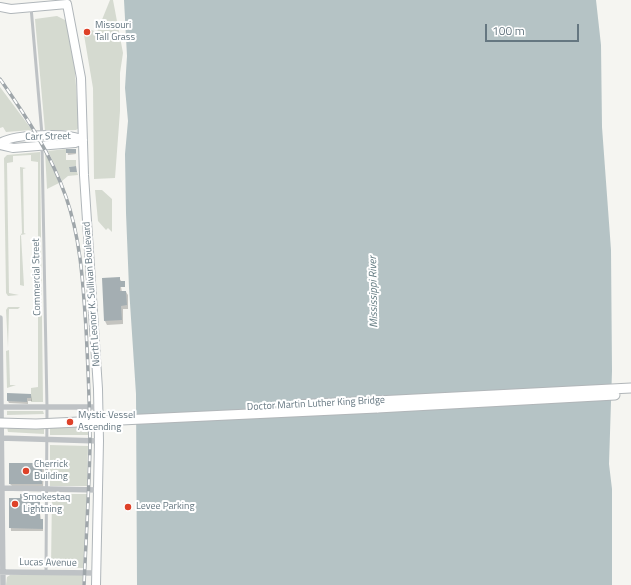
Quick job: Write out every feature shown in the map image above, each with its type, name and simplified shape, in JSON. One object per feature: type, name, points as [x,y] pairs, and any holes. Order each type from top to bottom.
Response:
[{"type":"main road","name":"Doctor Martin Luther King Bridge","points":[[0,418],[36,418],[631,388]]},
{"type":"main road","name":"Doctor Martin Luther King Bridge","points":[[0,423],[36,424],[631,394]]},
{"type":"street","points":[[0,7],[11,9],[31,8],[66,2]]},
{"type":"street","name":"North Leonor K. Sullivan Boulevard","points":[[66,2],[82,78],[84,175],[99,407],[100,441],[96,585]]},
{"type":"street","points":[[0,13],[11,9]]},
{"type":"street","name":"Carr Street","points":[[0,144],[11,138],[42,136],[72,136],[83,140]]},
{"type":"street","name":"Carr Street","points":[[0,144],[12,148],[42,146],[83,140]]},
{"type":"street","points":[[0,318],[1,572],[3,585]]},
{"type":"street","points":[[0,407],[99,407]]},
{"type":"street","points":[[1,438],[100,441]]},
{"type":"street","points":[[1,488],[98,490]]},
{"type":"street","name":"Lucas Avenue","points":[[1,572],[96,573]]},
{"type":"lane","points":[[31,8],[42,136]]},
{"type":"lane","name":"Commercial Street","points":[[42,146],[47,408],[46,572]]},
{"type":"shaded area","points":[[110,0],[113,0],[123,53],[120,73],[120,111],[115,178],[94,179],[93,88],[83,29],[86,28],[97,32]]},
{"type":"shaded area","points":[[57,16],[67,21],[74,58],[79,128],[76,130],[45,131],[35,19]]},
{"type":"shaded area","points":[[0,87],[32,130],[6,132],[3,127],[0,128]]},
{"type":"shaded area","points":[[66,149],[66,160],[76,160],[76,166],[69,167],[70,172],[77,172],[78,175],[68,176],[62,181],[48,151]]},
{"type":"shaded area","points":[[45,151],[59,183],[47,189]]},
{"type":"shaded area","points":[[40,152],[43,402],[31,402],[31,388],[38,387],[38,162],[31,161],[31,155],[13,156],[13,162],[7,163],[9,293],[19,295],[8,296],[6,293],[4,158],[7,155]]},
{"type":"shaded area","points":[[20,167],[26,168],[23,169],[24,233],[26,234],[21,235],[24,286],[20,285],[20,236],[22,233]]},
{"type":"shaded area","points":[[95,190],[102,190],[112,199],[112,232],[108,228],[106,230],[98,221]]},
{"type":"shaded area","points":[[8,307],[20,307],[18,309],[9,309],[8,348],[6,310]]},
{"type":"shaded area","points":[[9,350],[10,385],[16,385],[7,388],[6,351]]},
{"type":"shaded area","points":[[7,411],[43,411],[44,414],[7,415]]},
{"type":"shaded area","points":[[88,425],[88,435],[50,435],[50,427]]},
{"type":"shaded area","points":[[7,427],[44,428],[44,434],[8,432]]},
{"type":"shaded area","points":[[50,445],[88,446],[87,486],[50,486]]},
{"type":"shaded area","points":[[52,494],[87,494],[83,568],[51,567]]},
{"type":"shaded area","points":[[10,575],[83,575],[82,585],[6,585],[7,577]]},
{"type":"water","name":"Mississippi River","points":[[124,0],[596,0],[601,45],[602,127],[611,250],[612,371],[609,464],[612,489],[612,585],[137,585],[136,394],[126,213],[125,154],[128,121],[125,88],[127,56]]},
{"type":"building","points":[[66,149],[76,149],[76,153],[66,153]]},
{"type":"building","points":[[76,166],[77,172],[70,172],[69,167]]},
{"type":"building","points":[[120,277],[120,281],[125,281],[125,287],[120,287],[120,291],[126,291],[127,305],[121,306],[122,320],[104,321],[102,278]]},
{"type":"building","points":[[7,393],[31,394],[31,398],[27,398],[27,402],[7,401]]},
{"type":"building","name":"Cherrick Building","points":[[9,463],[42,463],[42,484],[9,484]]},
{"type":"building","points":[[20,494],[40,494],[40,519],[43,519],[43,529],[9,528],[9,498],[20,498]]},
{"type":"railway","points":[[0,79],[28,121],[53,166],[66,197],[78,246],[85,312],[90,417],[90,463],[84,585]]},
{"type":"place","name":"Missouri Tall Grass","points":[[87,32]]},
{"type":"place","name":"Mystic Vessel Ascending","points":[[70,422]]},
{"type":"place","name":"Cherrick Building","points":[[26,471]]},
{"type":"place","name":"Smokestaq Lightning","points":[[15,504]]},
{"type":"place","name":"Levee Parking","points":[[128,507]]}]
